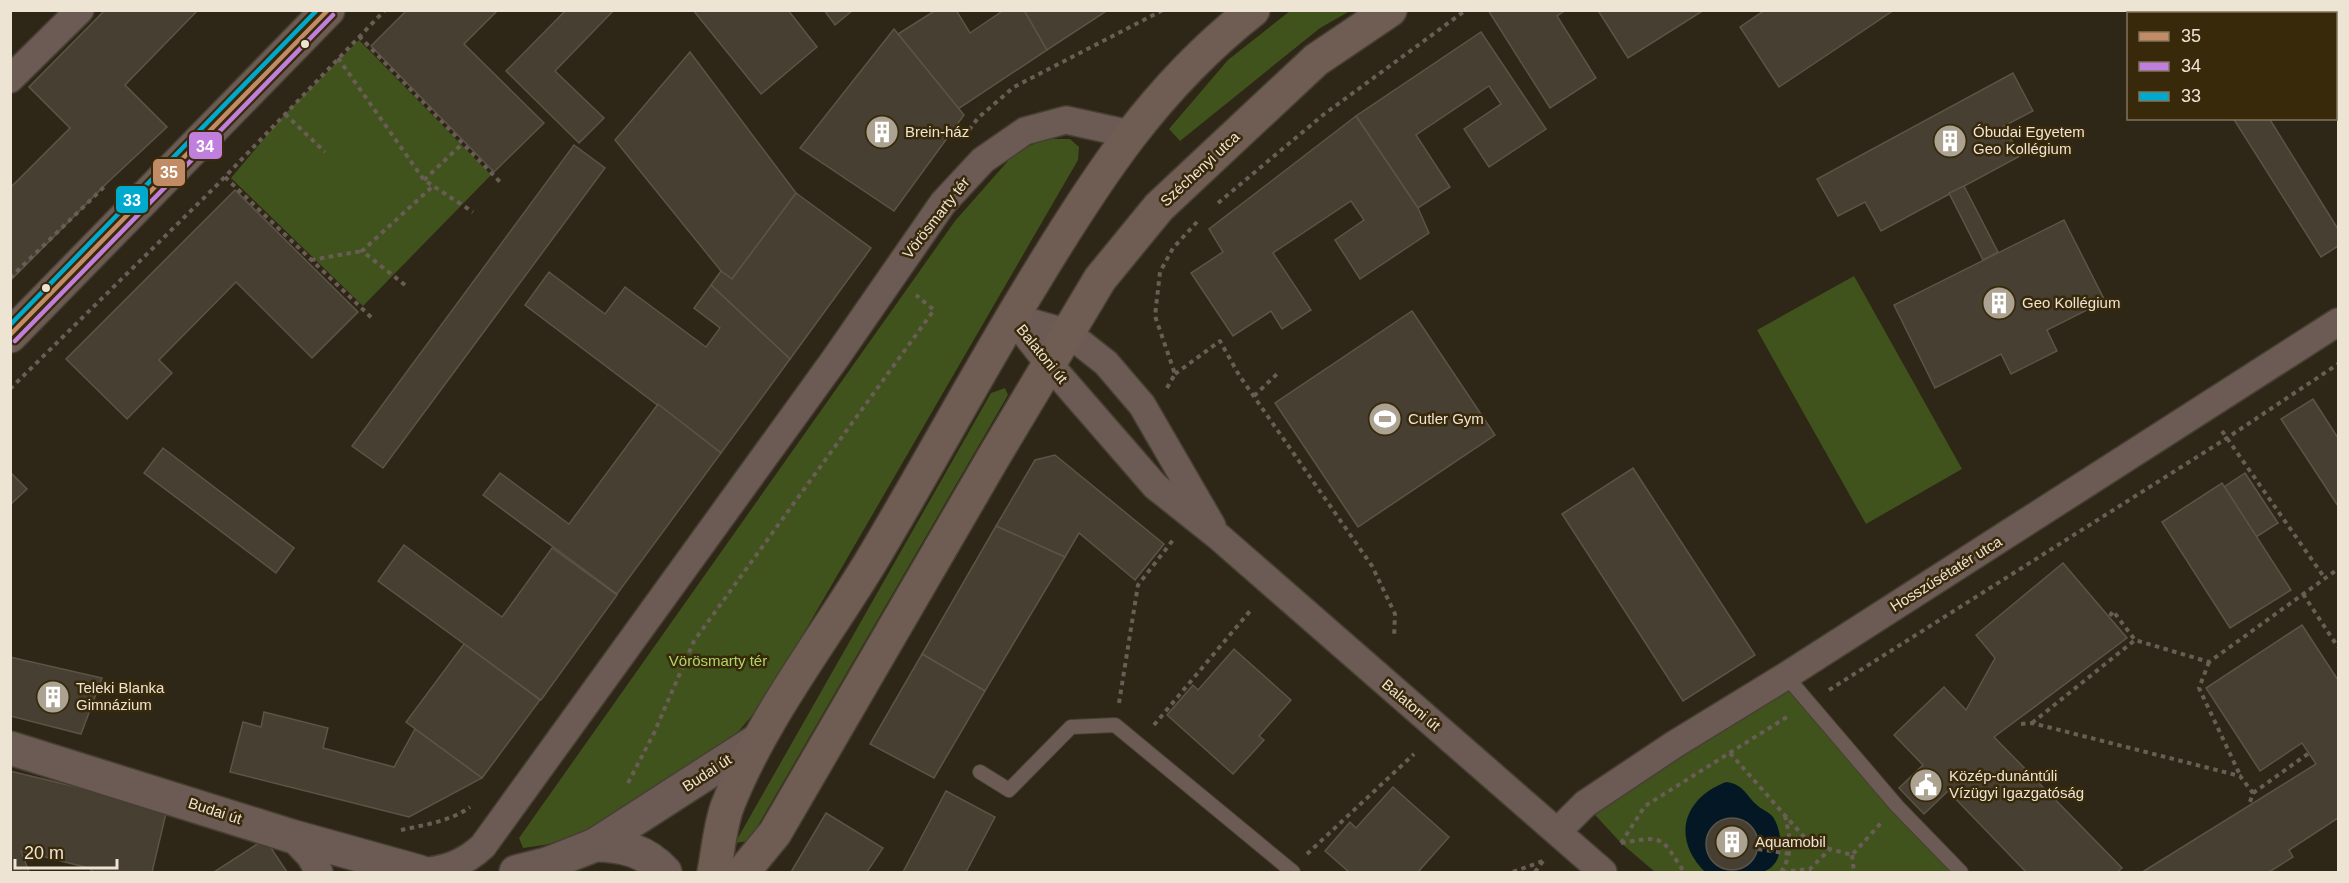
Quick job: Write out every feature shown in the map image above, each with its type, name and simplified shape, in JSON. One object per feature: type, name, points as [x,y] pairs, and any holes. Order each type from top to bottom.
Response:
[{"type":"main road","name":"Széchenyi utca","points":[[1049,364],[1100,279],[1159,207],[1316,60],[1390,10]]},
{"type":"main road","points":[[714,873],[727,809],[758,740],[873,558],[1012,317],[1079,207],[1160,97],[1196,59],[1246,13]]},
{"type":"main road","points":[[743,873],[775,833],[1049,364]]},
{"type":"street","points":[[10,80],[80,10]]},
{"type":"street","points":[[10,336],[328,10]]},
{"type":"street","name":"Vörösmarty tér","points":[[419,872],[439,870],[457,864],[471,857],[483,846],[835,359],[943,203],[983,160],[1025,131],[1066,120],[1130,135]]},
{"type":"street","name":"Balatoni út","points":[[1012,317],[1068,333],[1106,363],[1142,405],[1219,537]]},
{"type":"street","name":"Balatoni út","points":[[1012,317],[1049,364],[1155,486],[1219,537],[1558,831],[1603,873]]},
{"type":"street","name":"Hosszúsétatér utca","points":[[1558,831],[1586,804],[1675,744],[1786,676],[2338,322]]},
{"type":"street","name":"Budai út","points":[[516,873],[547,864],[595,845],[758,740]]},
{"type":"street","name":"Budai út","points":[[10,748],[291,836],[419,872]]},
{"type":"street","points":[[291,836],[310,856],[319,873]]},
{"type":"street","name":"Budai út","points":[[595,845],[628,848],[651,859],[665,873]]},
{"type":"lane","points":[[1786,676],[1897,806],[1960,873]]},
{"type":"lane","points":[[980,772],[1009,790],[1071,727],[1115,725],[1291,871]]},
{"type":"path","points":[[10,389],[225,177],[385,10]]},
{"type":"path","points":[[1214,206],[1323,115],[1466,10]]},
{"type":"path","points":[[359,36],[501,183]]},
{"type":"path","points":[[338,58],[424,180],[473,212]]},
{"type":"path","points":[[285,114],[325,152]]},
{"type":"path","points":[[424,180],[462,144]]},
{"type":"path","points":[[225,177],[374,320]]},
{"type":"path","points":[[311,260],[362,251],[432,187]]},
{"type":"path","points":[[1175,374],[1155,316],[1160,272],[1173,248],[1205,213]]},
{"type":"path","points":[[362,251],[405,285]]},
{"type":"path","points":[[627,784],[654,733],[694,641],[934,310],[891,276]]},
{"type":"path","points":[[1166,389],[1175,374],[1220,341],[1254,396],[1372,566],[1395,614],[1394,638]]},
{"type":"path","points":[[1684,873],[1665,843],[1651,837],[1621,843],[1645,806],[2227,438],[2338,364]]},
{"type":"path","points":[[1254,396],[1277,374]]},
{"type":"path","points":[[2206,408],[2324,578]]},
{"type":"path","points":[[1115,725],[1138,585],[1173,540]]},
{"type":"path","points":[[2253,793],[2240,776],[2199,688],[2209,662],[2338,569]]},
{"type":"path","points":[[2302,594],[2338,647]]},
{"type":"path","points":[[1138,744],[1250,610]]},
{"type":"path","points":[[2110,616],[2113,611],[2135,640],[2209,662]]},
{"type":"path","points":[[2032,723],[2135,640]]},
{"type":"path","points":[[2021,724],[2032,723],[2240,776]]},
{"type":"path","points":[[1730,753],[1805,838],[1830,849],[1852,855]]},
{"type":"path","points":[[2249,805],[2253,793],[2309,753]]},
{"type":"path","points":[[1291,871],[1414,754]]},
{"type":"path","points":[[1854,873],[1852,855],[1897,806]]},
{"type":"path","points":[[1781,873],[1790,854],[1785,815]]},
{"type":"path","points":[[1758,849],[1790,854]]},
{"type":"path","points":[[1781,873],[1810,869],[1830,849]]},
{"type":"path","points":[[1513,873],[1544,861],[1535,873]]},
{"type":"path","points":[[1810,869],[1815,873]]},
{"type":"green space","points":[[1290,11],[1350,11],[1320,28],[1180,141],[1169,129],[1228,60]]},
{"type":"green space","points":[[359,40],[491,175],[363,306],[231,178],[285,114]]},
{"type":"green space","name":"Vörösmarty tér","points":[[1044,139],[1070,139],[1079,147],[1078,160],[765,700],[738,732],[610,819],[567,839],[523,848],[519,838],[955,221],[1015,153]]},
{"type":"green space","points":[[1854,276],[1962,469],[1866,524],[1757,330]]},
{"type":"green space","points":[[1005,388],[1008,395],[749,841],[735,843],[991,393]]},
{"type":"green space","points":[[1786,676],[1961,872],[1655,872],[1621,843],[1585,804]]},
{"type":"water","points":[[1726,782],[1741,788],[1758,806],[1771,815],[1776,823],[1780,839],[1779,854],[1776,861],[1765,871],[1745,874],[1705,872],[1688,846],[1687,821],[1691,809],[1711,789]]},
{"type":"building","points":[[105,10],[198,10],[125,85],[167,127],[108,182],[10,281],[10,188],[70,128],[29,87]]},
{"type":"building","points":[[407,10],[498,10],[464,44],[544,123],[494,172],[371,46]]},
{"type":"building","points":[[566,10],[614,10],[555,71],[604,118],[579,143],[506,71]]},
{"type":"building","points":[[693,10],[788,10],[817,47],[761,94]]},
{"type":"building","points":[[824,10],[853,10],[835,25]]},
{"type":"building","points":[[936,10],[956,10],[970,33],[1004,10],[1024,10],[1047,50],[958,109],[898,34]]},
{"type":"building","points":[[1024,10],[1108,10],[1047,50]]},
{"type":"building","points":[[1488,10],[1566,10],[1557,16],[1596,78],[1550,108]]},
{"type":"building","points":[[1602,10],[1700,10],[1701,12],[1628,58],[1599,12]]},
{"type":"building","points":[[1765,10],[1894,10],[1779,87],[1740,27]]},
{"type":"building","points":[[2165,10],[2200,10],[2201,12],[2166,12]]},
{"type":"building","points":[[2325,10],[2338,10],[2338,30],[2337,12],[2326,12]]},
{"type":"building","name":"Brein-ház","points":[[894,29],[964,115],[894,211],[800,148]]},
{"type":"building","points":[[1481,32],[1546,129],[1489,167],[1464,129],[1501,104],[1489,86],[1416,135],[1450,187],[1418,208],[1356,116]]},
{"type":"building","points":[[690,52],[796,193],[732,279],[721,271],[615,140]]},
{"type":"building","name":"Óbudai Egyetem Geo Kollégium","points":[[2013,73],[2033,111],[2004,126],[2020,156],[1881,231],[1865,202],[1838,216],[1817,179]]},
{"type":"building","points":[[1356,116],[1418,208],[1429,233],[1360,279],[1335,240],[1364,220],[1351,201],[1273,253],[1311,310],[1282,329],[1271,311],[1233,336],[1191,273],[1223,252],[1209,229]]},
{"type":"building","points":[[2234,120],[2270,120],[2338,229],[2338,246],[2321,257]]},
{"type":"building","points":[[574,145],[605,168],[383,468],[352,446]]},
{"type":"building","points":[[1964,186],[1998,252],[1983,260],[1949,193]]},
{"type":"building","points":[[235,190],[358,312],[312,358],[236,282],[159,360],[172,373],[127,419],[66,359]]},
{"type":"building","points":[[796,193],[871,248],[790,359],[711,285],[721,271],[732,279]]},
{"type":"building","name":"Geo Kollégium","points":[[2064,220],[2105,301],[2047,330],[2057,351],[2011,374],[2001,354],[1935,388],[1894,305]]},
{"type":"building","points":[[549,272],[605,314],[625,287],[706,347],[720,328],[694,308],[711,285],[790,359],[721,453],[525,305]]},
{"type":"building","name":"Cutler Gym","points":[[1412,311],[1495,435],[1358,527],[1275,403]]},
{"type":"building","points":[[2313,399],[2338,438],[2338,506],[2281,419]]},
{"type":"building","points":[[658,404],[721,453],[617,594],[483,495],[500,473],[569,524]]},
{"type":"building","points":[[163,448],[294,548],[276,573],[144,473]]},
{"type":"building","points":[[1055,455],[1164,544],[1135,580],[1079,533],[1065,557],[996,526],[1035,460]]},
{"type":"building","points":[[1633,468],[1755,655],[1683,701],[1562,514]]},
{"type":"building","points":[[10,472],[27,489],[10,505]]},
{"type":"building","points":[[2245,473],[2278,523],[2256,537],[2224,487]]},
{"type":"building","points":[[2222,483],[2291,590],[2230,628],[2162,522]]},
{"type":"building","points":[[996,526],[1065,557],[985,691],[922,654]]},
{"type":"building","points":[[404,545],[502,617],[552,548],[617,595],[541,700],[378,581]]},
{"type":"building","points":[[2063,563],[2127,638],[1994,737],[2122,868],[2117,872],[2026,872],[1948,791],[1924,814],[1899,788],[1923,765],[1894,735],[1944,687],[1966,710],[1995,658],[1976,635]]},
{"type":"building","points":[[2302,625],[2338,680],[2338,818],[2289,850],[2293,857],[2269,872],[2145,872],[2316,764],[2302,743],[2260,771],[2206,688]]},
{"type":"building","points":[[464,644],[540,700],[482,778],[406,722]]},
{"type":"building","points":[[1234,649],[1291,700],[1259,736],[1264,740],[1233,774],[1167,715],[1193,685],[1198,690]]},
{"type":"building","points":[[922,654],[985,691],[934,778],[870,744]]},
{"type":"building","name":"Teleki Blanka Gimnázium","points":[[10,657],[102,678],[81,734],[10,716]]},
{"type":"building","points":[[264,712],[328,728],[323,748],[394,767],[415,729],[482,778],[409,817],[230,772],[243,722],[261,727]]},
{"type":"building","points":[[10,771],[167,809],[152,872],[93,872],[89,868],[21,851],[29,872],[10,872]]},
{"type":"building","points":[[1393,787],[1449,837],[1418,872],[1349,872],[1325,851],[1350,822],[1356,828]]},
{"type":"building","points":[[946,791],[995,817],[966,872],[903,872]]},
{"type":"building","points":[[826,813],[883,848],[867,872],[791,872]]},
{"type":"building","name":"Aquamobil","points":[[1727,818],[1737,818],[1751,825],[1758,844],[1751,863],[1737,870],[1727,870],[1717,866],[1710,859],[1706,849],[1706,839],[1710,829],[1717,822]]},
{"type":"building","points":[[265,839],[287,872],[214,872]]},
{"type":"transit line","name":"33","points":[[10,325],[317,10]]},
{"type":"transit line","name":"35","points":[[10,335],[328,10]]},
{"type":"transit line","name":"34","points":[[15,341],[333,15]]},
{"type":"place","name":"Brein-ház","points":[[882,132]]},
{"type":"place","name":"Óbudai Egyetem Geo Kollégium","points":[[1950,141]]},
{"type":"place","name":"Geo Kollégium","points":[[1999,303]]},
{"type":"place","name":"Cutler Gym","points":[[1385,419]]},
{"type":"place","name":"Teleki Blanka Gimnázium","points":[[53,697]]},
{"type":"place","name":"Közép-dunántúli Vízügyi Igazgatóság","points":[[1926,785]]},
{"type":"place","name":"Aquamobil","points":[[1732,842]]}]
